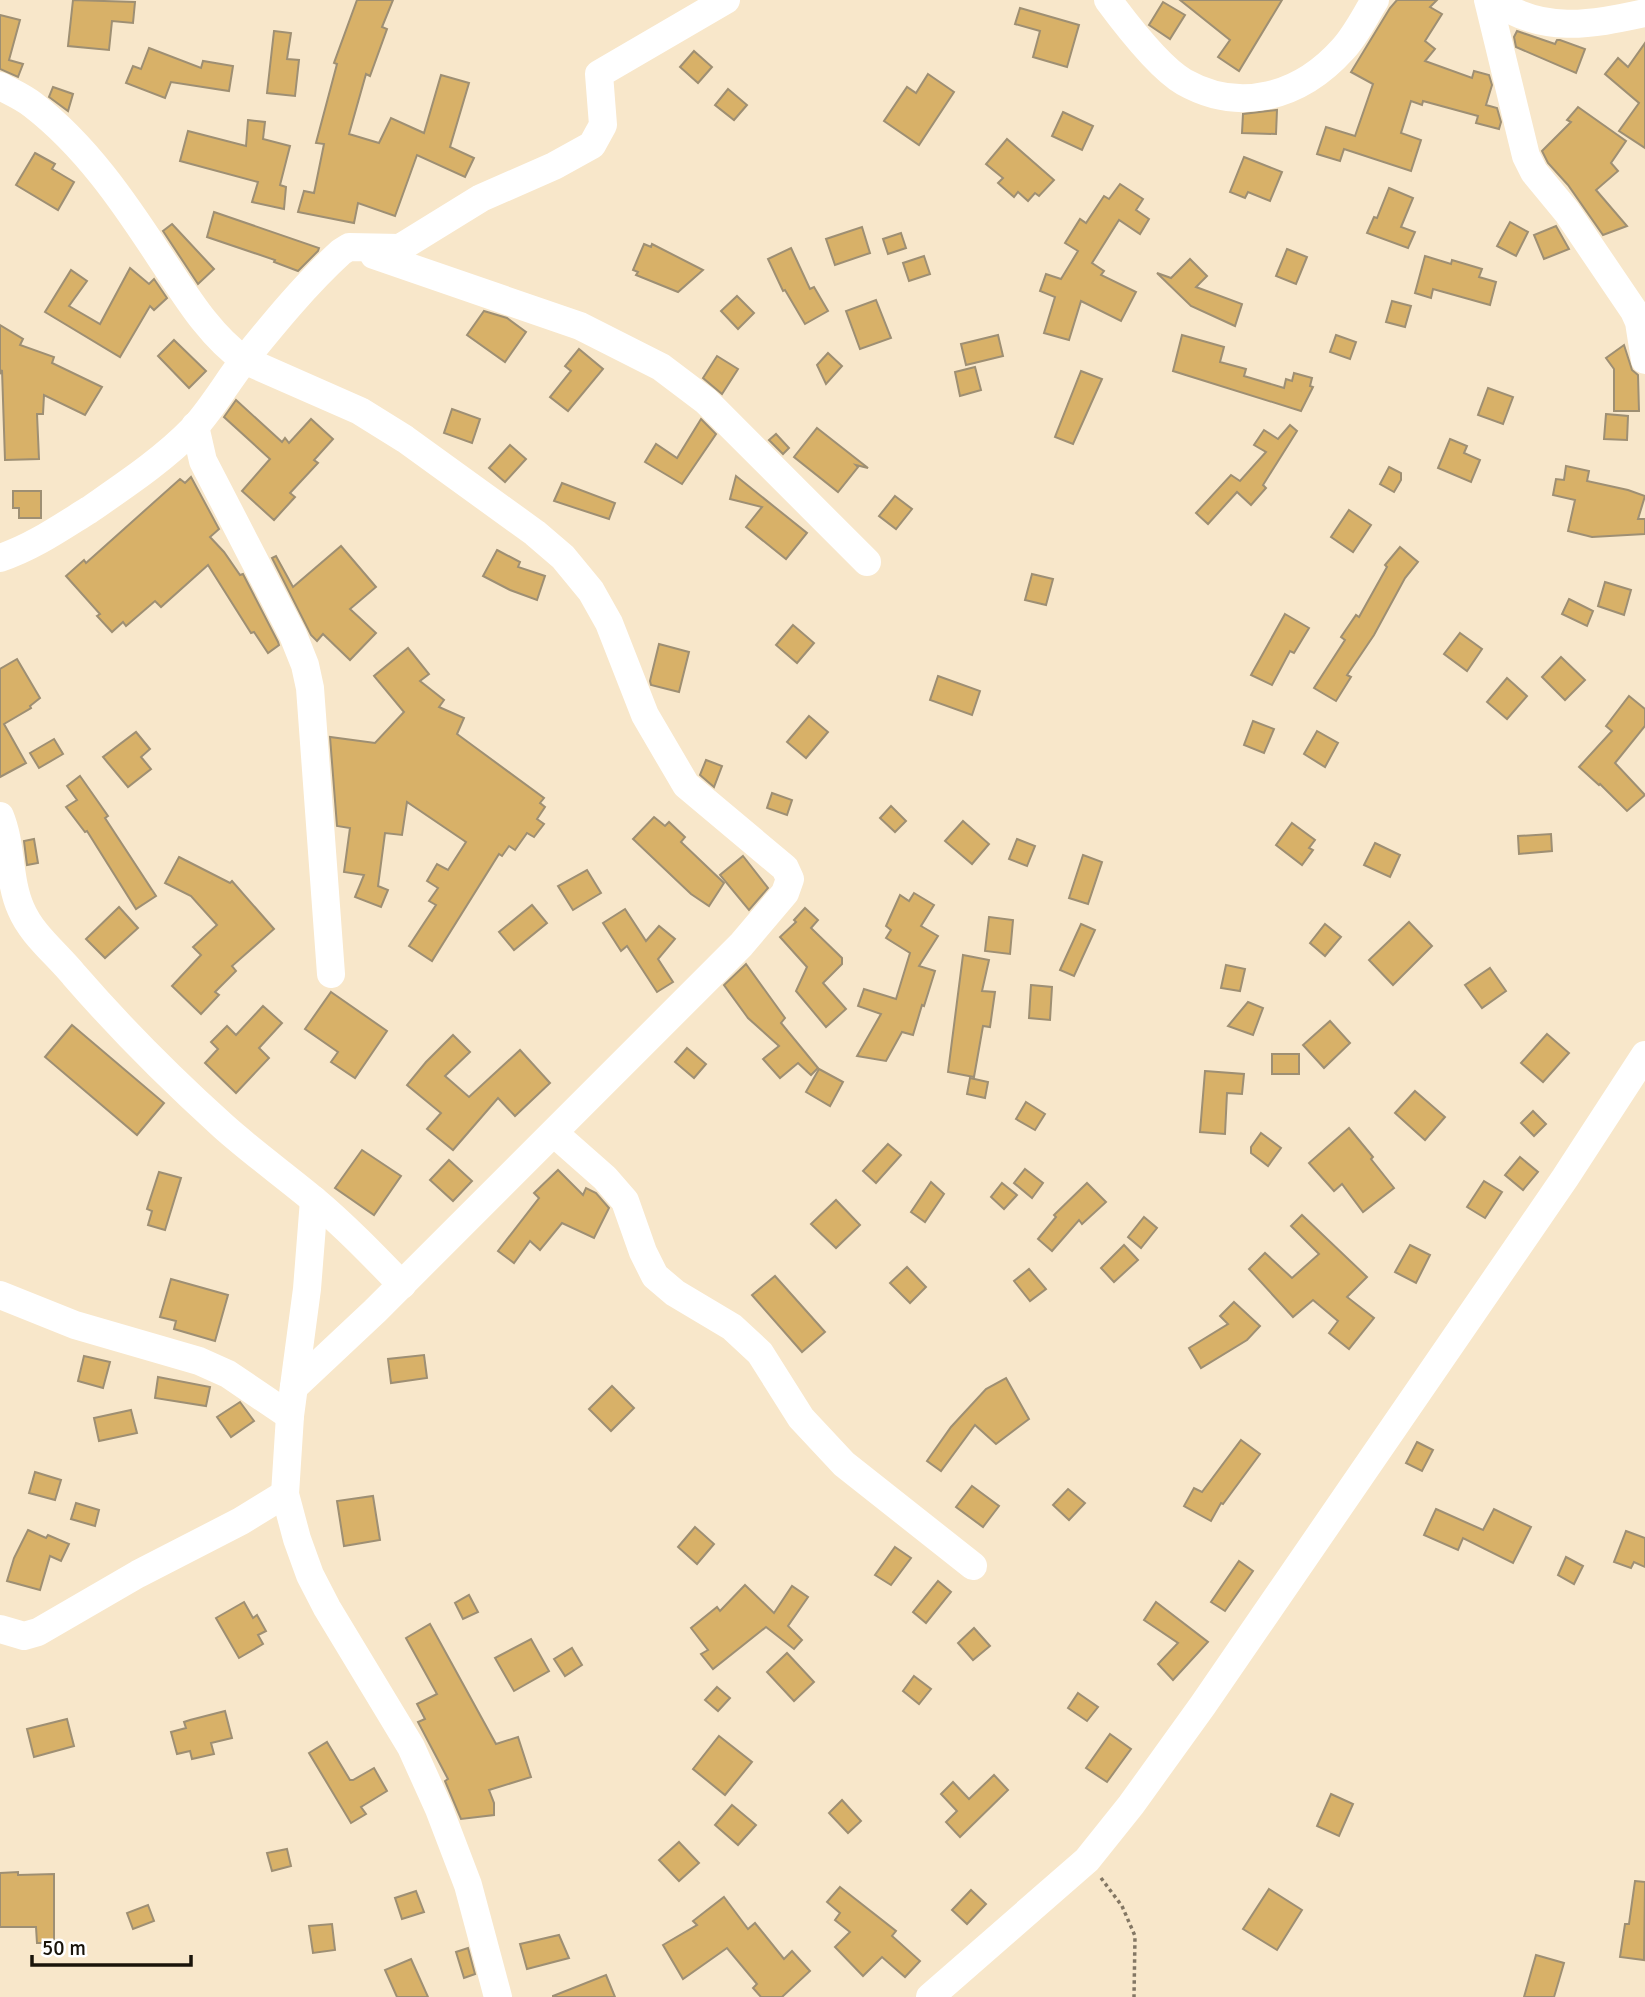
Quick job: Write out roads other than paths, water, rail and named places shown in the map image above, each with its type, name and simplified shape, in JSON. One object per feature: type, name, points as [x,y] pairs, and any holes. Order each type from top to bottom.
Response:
[{"type":"street","points":[[0,558],[30,547],[122,488],[195,426],[244,360],[325,268],[349,247],[400,248],[481,198],[555,166],[592,145],[603,125],[599,74],[726,0]]},
{"type":"street","points":[[1108,0],[1165,68],[1184,82],[1209,92],[1240,98],[1265,97],[1291,90],[1323,68],[1344,48],[1375,0]]},
{"type":"street","points":[[1491,0],[1507,10],[1542,22],[1572,25],[1609,21],[1645,12]]},
{"type":"street","points":[[1491,0],[1526,156],[1534,172],[1567,212],[1634,311],[1639,322],[1645,359]]},
{"type":"street","points":[[0,86],[32,104],[86,156],[125,204],[216,337],[244,360],[360,411],[405,439],[535,533],[563,557],[591,591],[609,623],[645,715],[656,738],[686,785],[785,868],[790,879],[785,893],[760,925],[401,1285],[294,1387]]},
{"type":"street","points":[[349,247],[580,326],[661,367],[706,401],[867,562]]},
{"type":"street","points":[[195,426],[203,461],[293,635],[305,664],[310,688],[331,974]]},
{"type":"street","points":[[0,816],[9,843],[20,908],[39,937],[187,1093],[314,1200],[359,1241],[401,1285]]},
{"type":"street","points":[[930,1997],[1087,1860],[1131,1805],[1203,1705],[1565,1178],[1645,1055]]},
{"type":"street","points":[[554,1133],[605,1178],[625,1201],[643,1252],[655,1276],[675,1293],[732,1327],[760,1353],[802,1418],[844,1464],[973,1566]]},
{"type":"street","points":[[314,1200],[307,1289],[290,1416],[285,1494],[310,1575],[411,1747],[439,1809],[468,1885],[498,1997]]},
{"type":"street","points":[[0,1295],[75,1325],[199,1361],[228,1374],[290,1416]]},
{"type":"street","points":[[0,1629],[24,1636],[37,1632],[138,1574],[231,1527],[285,1494]]}]
